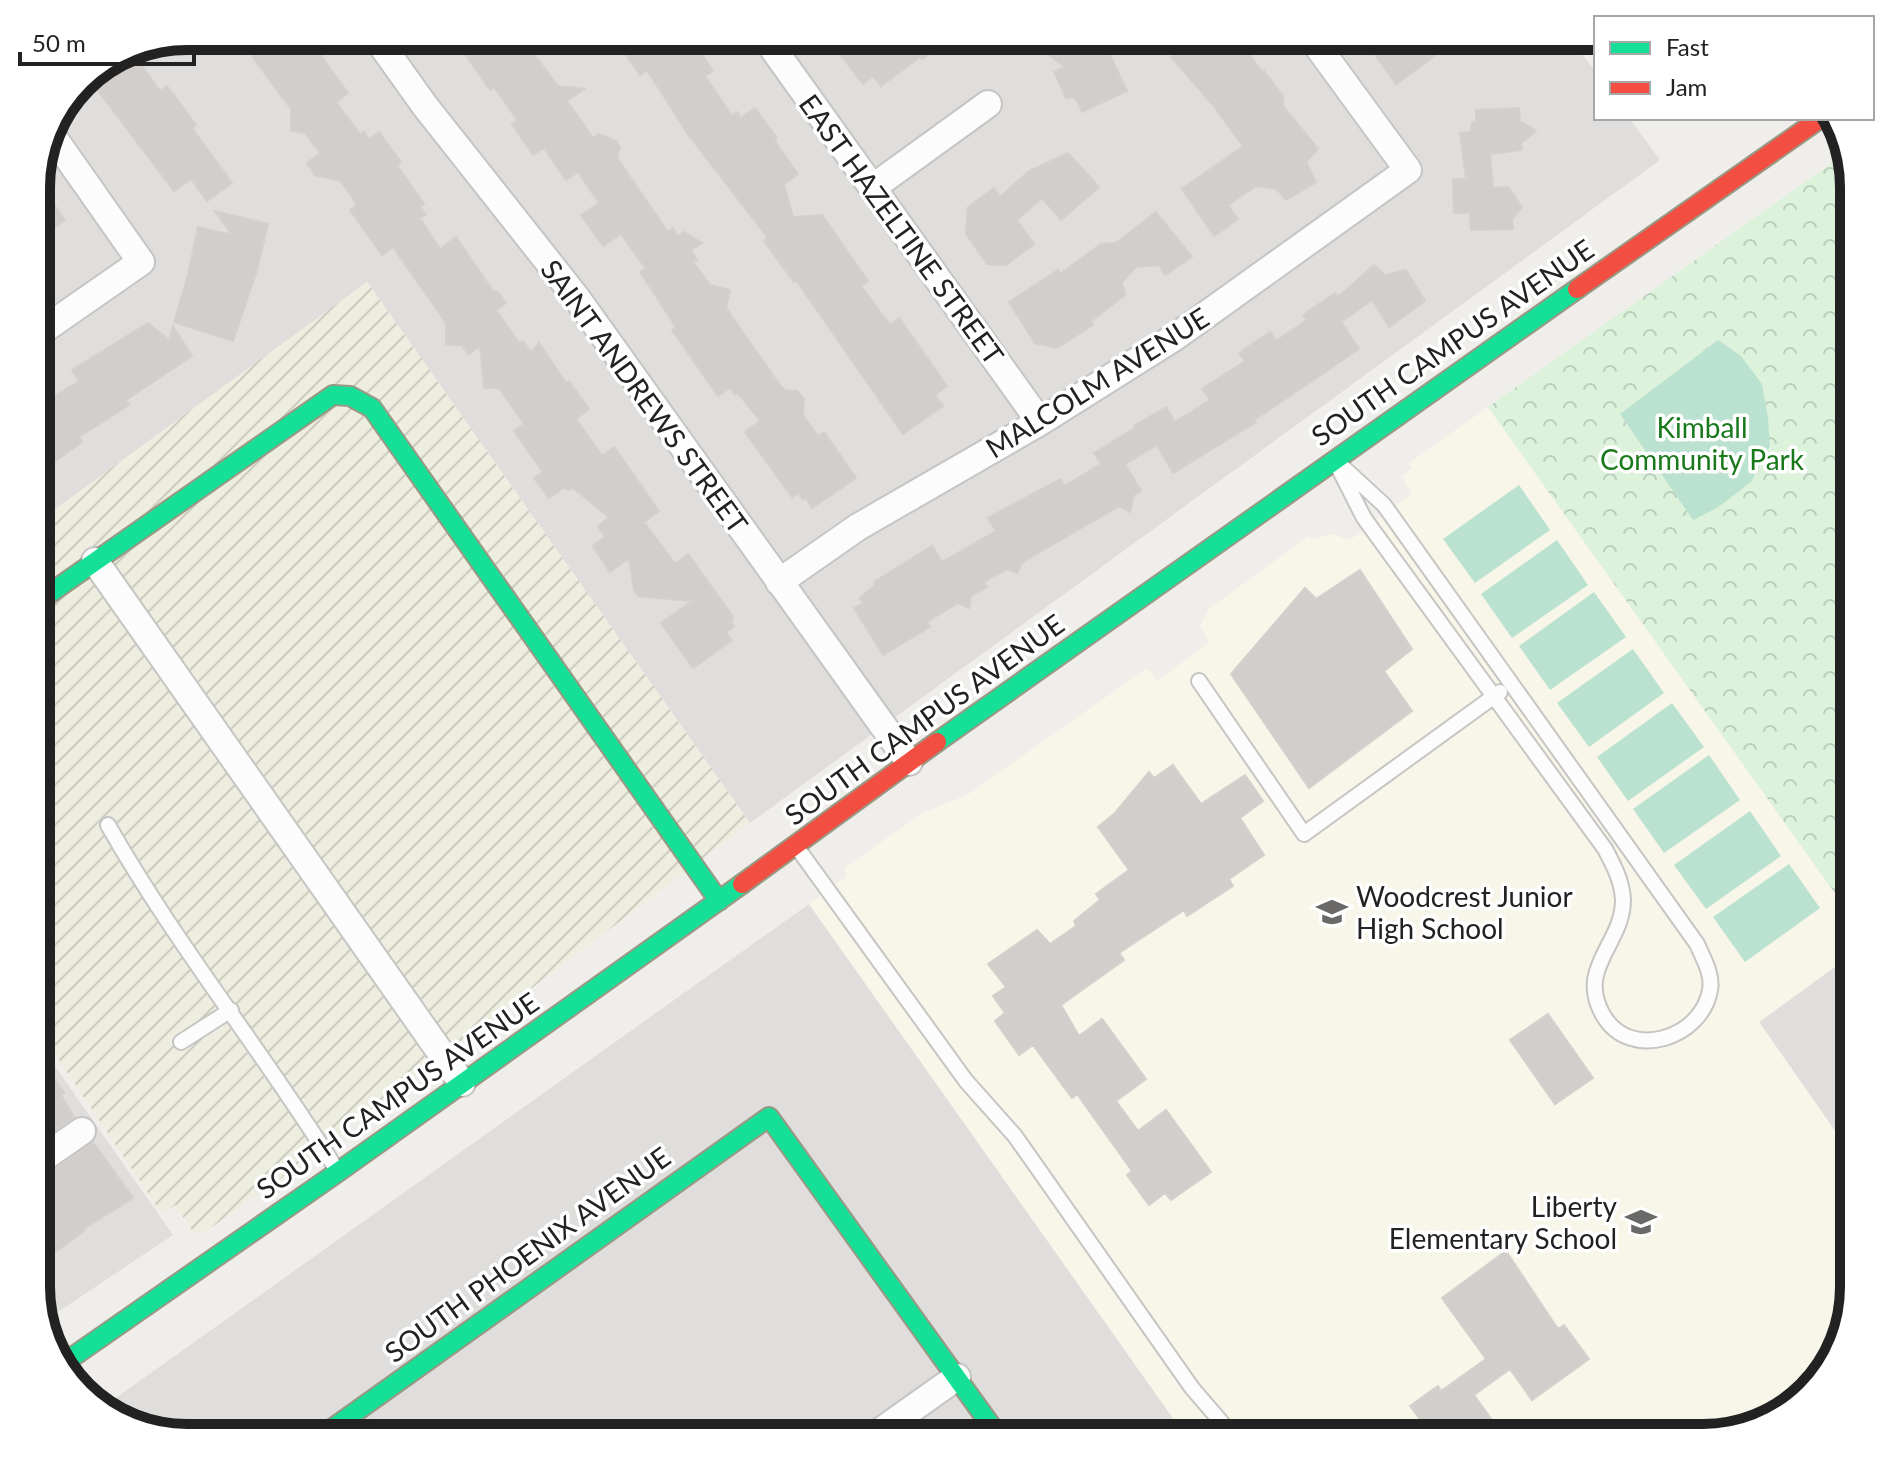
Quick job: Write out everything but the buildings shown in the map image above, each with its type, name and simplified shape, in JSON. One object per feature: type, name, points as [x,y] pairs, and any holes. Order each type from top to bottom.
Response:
[{"type":"street","name":"SAINT ANDREWS STREET","points":[[385,50],[425,106],[576,297],[909,762]]},
{"type":"street","name":"EAST HAZELTINE STREET","points":[[774,50],[1040,422]]},
{"type":"street","name":"MALCOLM AVENUE","points":[[779,582],[858,527],[1040,422],[1175,337],[1408,170],[1320,50]]},
{"type":"street","points":[[872,188],[988,104]]},
{"type":"street","name":"SOUTH CAMPUS AVENUE","points":[[70,1358],[719,901],[1334,459],[1818,120]]},
{"type":"street","points":[[50,325],[141,262],[58,143]]},
{"type":"street","points":[[50,593],[333,395],[350,396],[372,408],[719,901]]},
{"type":"street","points":[[95,561],[462,1083]]},
{"type":"street","name":"SOUTH PHOENIX AVENUE","points":[[339,1424],[769,1117],[957,1377]]},
{"type":"street","points":[[50,1153],[82,1131]]},
{"type":"street","points":[[891,1424],[957,1377],[990,1424]]},
{"type":"lane","points":[[1334,459],[1384,505],[1697,944],[1708,970],[1710,989],[1702,1011],[1689,1027],[1670,1037],[1652,1041],[1631,1038],[1614,1029],[1603,1015],[1595,995],[1595,971],[1616,931],[1623,902],[1619,877],[1605,849],[1364,518],[1334,459]]},
{"type":"lane","points":[[1199,681],[1304,834],[1511,684]]},
{"type":"lane","points":[[108,825],[135,872],[296,1103],[338,1172]]},
{"type":"lane","points":[[796,846],[958,1069],[1015,1136],[1192,1388],[1223,1424]]},
{"type":"lane","points":[[181,1042],[231,1010]]},
{"type":"shaded area","points":[[187,50],[1579,50],[1594,70],[1594,120],[1630,120],[1660,160],[750,823],[368,283],[50,513],[50,178],[53,161],[60,135],[73,111],[90,90],[111,73],[135,60],[161,53]]},
{"type":"shaded area","points":[[367,282],[750,823],[308,1159],[202,1234],[193,1232],[175,1205],[162,1214],[50,1047],[50,513]]},
{"type":"shaded area","name":"Woodcrest Junior High School","points":[[1488,407],[1840,900],[1840,963],[1759,1022],[1840,1138],[1839,1305],[1833,1331],[1812,1370],[1779,1401],[1738,1419],[1703,1424],[1177,1424],[809,904],[846,877],[845,868],[921,814],[967,795],[1147,668],[1157,681],[1209,643],[1200,625],[1210,608],[1309,536],[1313,539],[1332,534],[1350,540],[1411,494],[1402,476],[1412,468],[1409,463]]},
{"type":"shaded area","points":[[809,904],[1177,1424],[187,1424],[143,1417],[112,1401]]},
{"type":"shaded area","points":[[1840,963],[1840,1138],[1759,1022]]},
{"type":"shaded area","points":[[50,1059],[173,1235],[54,1315],[50,1296]]},
{"type":"green space","name":"Kimball Community Park","points":[[1837,160],[1840,187],[1840,900],[1488,407]]},
{"type":"green space","points":[[1718,340],[1741,356],[1762,384],[1770,446],[1751,482],[1717,508],[1693,520],[1620,414]]},
{"type":"green space","points":[[1519,485],[1550,530],[1475,583],[1443,539]]},
{"type":"green space","points":[[1557,540],[1588,585],[1512,638],[1481,594]]},
{"type":"green space","points":[[1594,592],[1626,637],[1550,690],[1519,646]]},
{"type":"green space","points":[[1633,649],[1664,693],[1589,747],[1557,703]]},
{"type":"green space","points":[[1672,703],[1704,747],[1628,801],[1597,757]]},
{"type":"green space","points":[[1709,755],[1740,800],[1664,853],[1633,809]]},
{"type":"green space","points":[[1750,811],[1781,856],[1706,909],[1674,865]]},
{"type":"green space","points":[[1789,864],[1820,908],[1745,962],[1713,917]]},
{"type":"traffic: fast","points":[[937,742],[1577,289]]},
{"type":"traffic: fast","points":[[50,593],[333,395],[350,396],[372,408],[719,901]]},
{"type":"traffic: fast","points":[[70,1358],[742,884]]},
{"type":"traffic: fast","points":[[339,1424],[769,1117],[990,1424]]},
{"type":"traffic: jam","points":[[1577,289],[1818,120]]},
{"type":"traffic: jam","points":[[742,884],[937,742]]},
{"type":"place","name":"Woodcrest Junior High School","points":[[1332,912]]},
{"type":"place","name":"Liberty Elementary School","points":[[1641,1222]]}]
